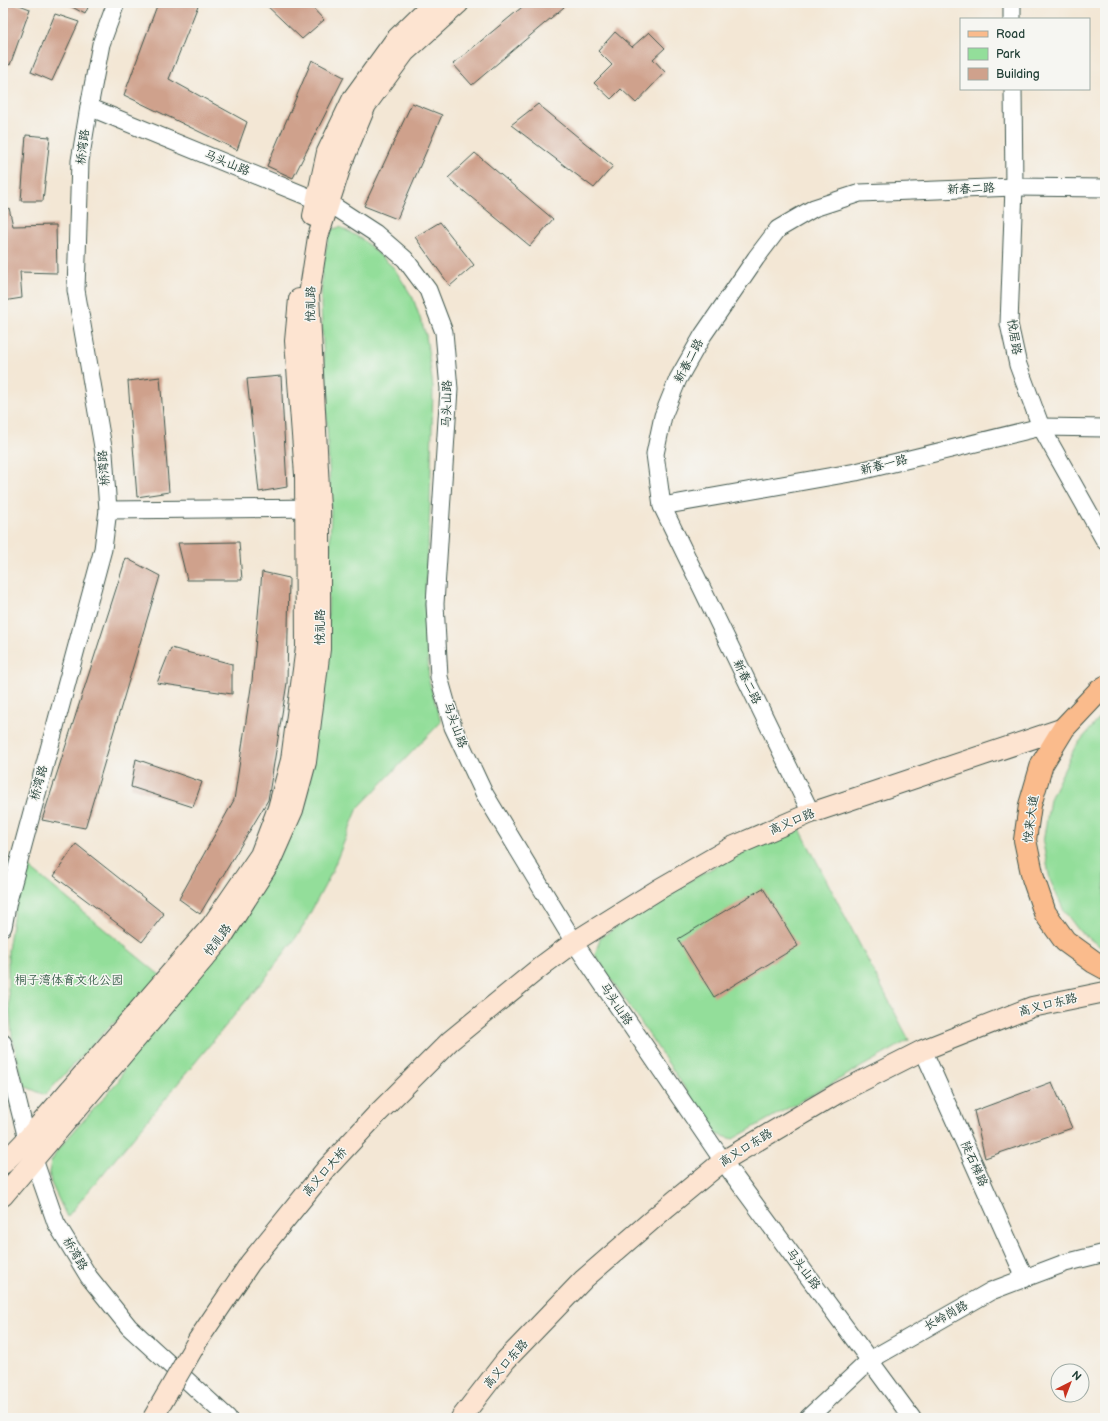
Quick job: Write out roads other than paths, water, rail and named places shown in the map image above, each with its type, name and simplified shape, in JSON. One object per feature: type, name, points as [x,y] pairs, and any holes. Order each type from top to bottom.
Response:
[{"type":"main road","name":"悦礼路","points":[[322,202],[327,152],[353,98],[395,40],[433,3]]},
{"type":"main road","name":"悦礼路","points":[[3,1196],[221,939],[270,862],[293,810],[306,762],[320,649],[313,508],[305,474],[295,341],[302,267],[322,202],[342,163],[366,105],[405,52],[459,3]]},
{"type":"main road","name":"悦礼路","points":[[3,1164],[27,1139],[212,925],[260,855],[278,808],[291,760],[306,647],[313,508]]},
{"type":"main road","name":"悦来大道","points":[[1105,687],[1098,692],[1064,728],[1042,764],[1030,805],[1025,840],[1033,878],[1045,913],[1065,941],[1105,968]]},
{"type":"main road","name":"高义口路","points":[[543,965],[574,942],[659,889],[732,847],[811,813],[1064,728]]},
{"type":"main road","name":"高义口大桥","points":[[153,1418],[198,1340],[250,1263],[327,1168],[377,1114],[450,1042],[543,965]]},
{"type":"main road","name":"高义口东路","points":[[461,1418],[506,1360],[584,1279],[722,1161],[838,1093],[923,1050],[1032,1007],[1105,992]]},
{"type":"street","name":"桥湾路","points":[[3,927],[8,901],[103,549],[108,510],[104,453],[76,290],[80,161],[101,44],[116,3]]},
{"type":"street","points":[[1012,3],[1012,18]]},
{"type":"street","name":"悦居路","points":[[1013,90],[1014,187],[1010,324],[1018,365],[1041,427],[1105,541]]},
{"type":"street","name":"马头山路","points":[[89,107],[322,202],[374,233],[405,259],[428,290],[444,332],[450,389],[435,604],[439,677],[454,727],[484,793],[574,942],[722,1161],[912,1418]]},
{"type":"street","name":"新春二路","points":[[811,813],[662,506],[655,454],[663,416],[678,379],[703,335],[756,258],[778,229],[814,208],[860,193],[1014,187],[1105,188]]},
{"type":"street","name":"新春一路","points":[[662,506],[856,472],[1041,427],[1105,428]]},
{"type":"street","points":[[108,510],[313,508]]},
{"type":"street","name":"桥湾路","points":[[3,1043],[27,1139],[56,1223],[89,1277],[129,1327],[228,1418]]},
{"type":"street","name":"陡石梯路","points":[[923,1050],[1025,1278]]},
{"type":"street","name":"长岭岗路","points":[[808,1418],[870,1360],[991,1291],[1065,1263],[1105,1252]]},
{"type":"park label","name":"桐子湾体育文化公园","points":[[69,980]]}]
